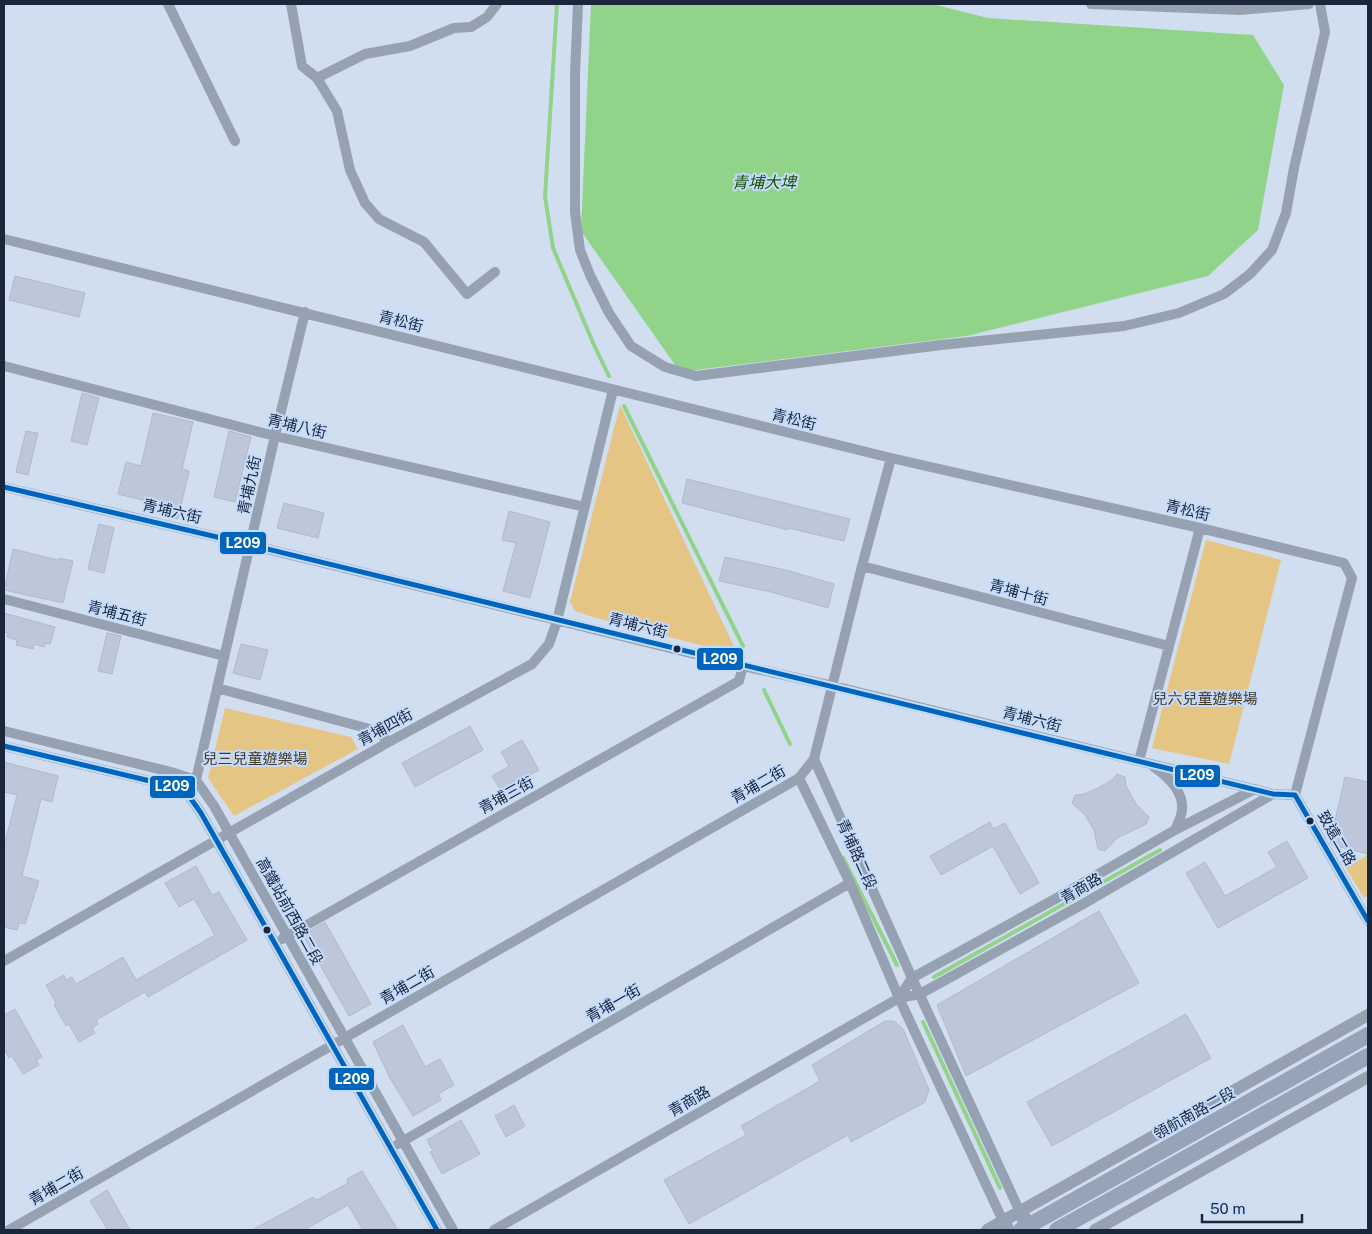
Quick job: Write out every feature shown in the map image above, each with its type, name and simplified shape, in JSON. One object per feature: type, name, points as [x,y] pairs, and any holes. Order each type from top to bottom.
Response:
[{"type":"main road","name":"領航南路二段","points":[[1027,1229],[1368,1035]]},
{"type":"main road","points":[[1056,1230],[1368,1056]]},
{"type":"main road","name":"青埔路二段","points":[[1020,1212],[1027,1229]]},
{"type":"street","points":[[168,4],[235,142]]},
{"type":"street","points":[[291,4],[302,66],[317,78],[337,110],[350,170],[365,204],[379,220],[424,242],[467,294],[495,272]]},
{"type":"street","points":[[317,78],[366,54],[402,48],[454,28],[471,27],[487,17],[497,4]]},
{"type":"street","points":[[578,4],[575,74],[575,212],[580,250],[609,313],[631,346],[665,367],[696,376],[941,345],[1124,326],[1179,313],[1224,294],[1250,274],[1272,250],[1286,213],[1294,168],[1326,32],[1320,4]]},
{"type":"street","points":[[1091,4],[1240,10],[1309,4]]},
{"type":"street","name":"青松街","points":[[4,240],[305,312],[892,458],[1200,528],[1344,563],[1352,578],[1295,795]]},
{"type":"street","name":"青埔九街","points":[[196,780],[305,312]]},
{"type":"street","name":"青埔八街","points":[[4,366],[275,436],[585,507]]},
{"type":"street","name":"青埔四街","points":[[4,961],[387,743],[532,664],[549,644],[556,621],[613,390]]},
{"type":"street","points":[[814,759],[862,566],[892,458]]},
{"type":"street","name":"青埔六街","points":[[4,487],[250,545],[743,666],[833,686],[1273,794],[1295,795]]},
{"type":"street","points":[[1175,830],[1182,814],[1180,793],[1162,772],[1144,762],[1169,646],[1200,528]]},
{"type":"street","name":"青埔十街","points":[[862,566],[1169,646]]},
{"type":"street","name":"青埔五街","points":[[4,599],[224,656]]},
{"type":"street","name":"青埔三街","points":[[275,943],[739,681],[743,666]]},
{"type":"street","points":[[217,688],[381,732],[387,743]]},
{"type":"street","points":[[4,731],[171,772],[196,780]]},
{"type":"street","name":"高鐵站前西路二段","points":[[4,746],[171,786],[186,792],[201,813],[437,1230]]},
{"type":"street","name":"青埔二街","points":[[9,1230],[799,778],[814,759]]},
{"type":"street","name":"青埔路二段","points":[[814,759],[1020,1212]]},
{"type":"street","name":"青埔路二段","points":[[799,778],[850,884],[899,998],[1005,1226]]},
{"type":"street","name":"高鐵站前西路二段","points":[[196,780],[229,833],[453,1230]]},
{"type":"street","name":"青商路","points":[[899,998],[912,978],[1175,830],[1254,789]]},
{"type":"street","name":"青商路","points":[[494,1230],[899,998],[920,994],[1083,904],[1273,794]]},
{"type":"street","name":"致遠二路","points":[[1295,795],[1368,922]]},
{"type":"street","name":"青埔一街","points":[[391,1149],[850,884]]},
{"type":"street","name":"領航南路二段","points":[[987,1230],[1005,1226],[1020,1212],[1368,1015]]},
{"type":"street","points":[[1095,1230],[1368,1077]]},
{"type":"green space","points":[[620,405],[738,655],[593,617],[575,611],[570,602]]},
{"type":"green space","name":"兒六兒童遊樂場","points":[[1206,540],[1281,560],[1229,764],[1152,748]]},
{"type":"green space","name":"兒三兒童遊樂場","points":[[225,708],[351,737],[358,749],[234,816],[208,778]]},
{"type":"green space","points":[[1368,855],[1368,895],[1364,898],[1346,868]]},
{"type":"water","name":"青埔大埤","points":[[591,4],[932,4],[988,18],[1253,35],[1284,85],[1258,230],[1208,276],[967,336],[680,372],[581,231]]},
{"type":"building","points":[[15,276],[85,293],[79,317],[9,300]]},
{"type":"building","points":[[82,393],[99,398],[87,445],[71,441]]},
{"type":"building","points":[[153,413],[193,422],[182,469],[189,471],[178,519],[160,515],[162,505],[118,494],[126,462],[141,466]]},
{"type":"building","points":[[26,431],[38,433],[28,475],[16,472]]},
{"type":"building","points":[[229,431],[251,437],[235,502],[214,497]]},
{"type":"building","points":[[687,479],[850,519],[844,541],[788,528],[788,530],[682,503]]},
{"type":"building","points":[[284,503],[324,513],[318,538],[277,528]]},
{"type":"building","points":[[509,511],[550,522],[530,598],[503,591],[516,543],[502,540]]},
{"type":"building","points":[[99,524],[114,528],[104,573],[88,569]]},
{"type":"building","points":[[13,549],[58,560],[59,558],[73,561],[63,603],[4,590]]},
{"type":"building","points":[[725,557],[786,570],[834,584],[828,608],[771,592],[719,581]]},
{"type":"building","points":[[4,613],[55,627],[50,644],[45,643],[44,647],[34,644],[33,649],[16,645],[17,640],[7,637],[8,633],[4,632]]},
{"type":"building","points":[[107,633],[121,636],[112,674],[98,671]]},
{"type":"building","points":[[241,644],[268,650],[260,680],[233,673]]},
{"type":"building","points":[[470,726],[483,750],[415,787],[402,763]]},
{"type":"building","points":[[522,740],[539,770],[501,791],[492,776],[509,766],[501,752]]},
{"type":"building","points":[[4,762],[58,776],[52,802],[41,799],[22,876],[39,881],[25,924],[19,923],[17,930],[4,927],[4,846],[17,795],[4,792]]},
{"type":"building","points":[[1117,774],[1125,777],[1126,786],[1136,804],[1149,817],[1146,824],[1117,838],[1105,851],[1098,849],[1094,830],[1085,815],[1072,803],[1075,795],[1084,794],[1098,788],[1112,780]]},
{"type":"building","points":[[1345,777],[1368,782],[1368,854],[1332,845],[1330,842]]},
{"type":"building","points":[[990,822],[993,829],[1005,823],[1039,883],[1020,894],[993,846],[941,875],[930,856]]},
{"type":"building","points":[[1287,841],[1308,878],[1218,928],[1186,873],[1205,862],[1225,896],[1277,867],[1268,852]]},
{"type":"building","points":[[196,866],[212,895],[219,892],[247,940],[148,997],[145,992],[96,1020],[98,1024],[92,1028],[95,1033],[79,1042],[69,1024],[66,1026],[54,1005],[56,1003],[46,985],[64,975],[66,980],[72,977],[76,984],[123,957],[136,980],[215,935],[194,899],[179,907],[165,883]]},
{"type":"building","points":[[1099,911],[1139,983],[966,1076],[937,1005]]},
{"type":"building","points":[[325,922],[371,1004],[349,1016],[303,935]]},
{"type":"building","points":[[15,1009],[42,1057],[36,1060],[39,1065],[23,1074],[12,1056],[9,1058],[4,1049],[4,1015]]},
{"type":"building","points":[[1186,1014],[1211,1058],[1052,1146],[1027,1102]]},
{"type":"building","points":[[885,1021],[894,1021],[903,1029],[929,1090],[925,1102],[851,1142],[848,1135],[689,1224],[664,1180],[746,1135],[741,1126],[820,1081],[812,1065]]},
{"type":"building","points":[[403,1025],[425,1067],[440,1059],[454,1085],[438,1094],[441,1100],[413,1116],[390,1078],[373,1042]]},
{"type":"building","points":[[514,1105],[525,1126],[506,1137],[495,1116]]},
{"type":"building","points":[[461,1120],[480,1154],[442,1174],[430,1152],[433,1151],[427,1140]]},
{"type":"building","points":[[362,1171],[398,1230],[363,1230],[348,1205],[304,1230],[252,1230],[313,1197],[317,1200],[348,1183],[347,1179]]},
{"type":"building","points":[[107,1190],[130,1230],[108,1230],[90,1201]]},
{"type":"waterway","points":[[557,4],[545,196],[553,248],[609,376]]},
{"type":"waterway","points":[[624,406],[743,646]]},
{"type":"waterway","points":[[764,690],[790,744]]},
{"type":"waterway","points":[[934,977],[1160,850]]},
{"type":"waterway","points":[[843,858],[897,965]]},
{"type":"waterway","points":[[923,1022],[1000,1188]]},
{"type":"transit line","name":"L209","points":[[4,487],[251,545],[1273,794],[1295,795],[1368,921]]},
{"type":"transit line","name":"L209","points":[[4,746],[171,786],[186,792],[201,813],[437,1230]]}]
